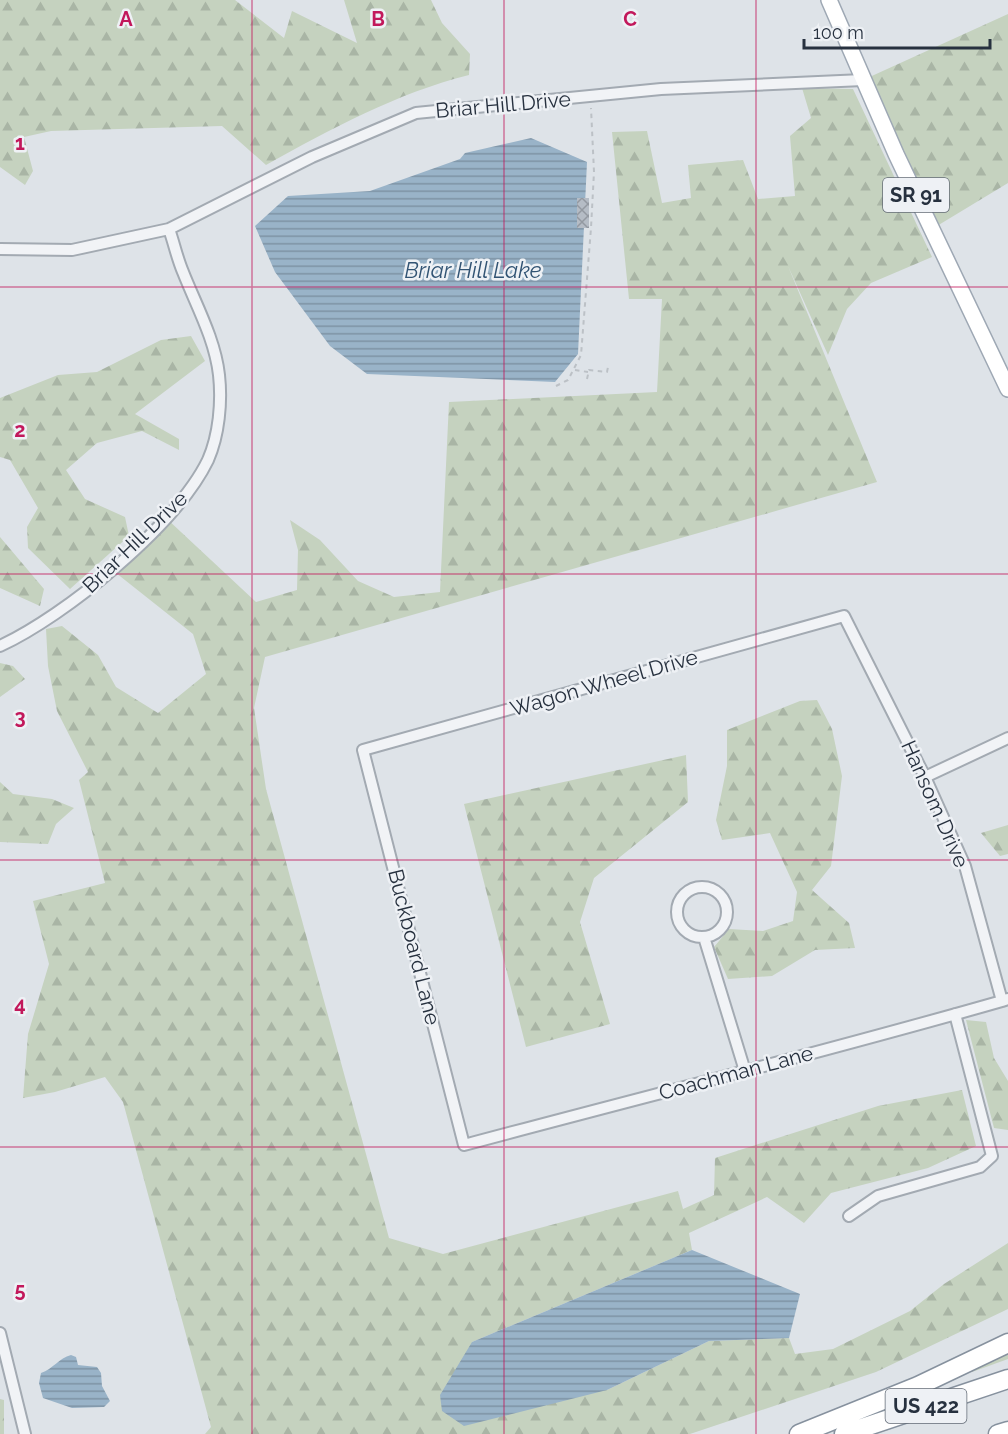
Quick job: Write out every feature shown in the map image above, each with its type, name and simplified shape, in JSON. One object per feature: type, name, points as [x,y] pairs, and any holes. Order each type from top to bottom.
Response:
[{"type":"highway","points":[[799,1434],[918,1386],[1008,1343]]},
{"type":"highway","name":"US 422","points":[[844,1434],[1008,1378]]},
{"type":"highway","points":[[998,1434],[1008,1431]]},
{"type":"main road","name":"SR 91","points":[[829,0],[863,80],[1008,389]]},
{"type":"street","name":"Briar Hill Drive","points":[[0,249],[72,250],[169,229],[343,142],[416,113],[661,89],[863,80]]},
{"type":"street","name":"Briar Hill Drive","points":[[0,646],[50,618],[93,586],[166,518],[191,488],[208,459],[219,421],[219,375],[201,313],[183,272],[169,229]]},
{"type":"street","name":"Wagon Wheel Drive","points":[[363,750],[844,616]]},
{"type":"street","name":"Hansom Drive","points":[[844,616],[925,777],[965,866],[1005,1000]]},
{"type":"street","points":[[925,777],[1008,738]]},
{"type":"street","name":"Buckboard Lane","points":[[363,750],[464,1145]]},
{"type":"street","points":[[694,889],[711,889],[723,900],[727,916],[719,930],[704,937],[696,937],[682,928],[677,913],[681,898],[694,889]]},
{"type":"street","points":[[704,937],[745,1071]]},
{"type":"street","name":"Coachman Lane","points":[[464,1145],[1005,1000]]},
{"type":"street","points":[[849,1216],[878,1196],[980,1167],[992,1156],[955,1014]]},
{"type":"street","points":[[0,1333],[25,1434]]},
{"type":"path","points":[[556,386],[568,380],[581,355],[593,195],[591,96]]},
{"type":"path","points":[[575,370],[607,372],[608,367]]},
{"type":"path","points":[[587,379],[588,372]]},
{"type":"green space","points":[[0,0],[235,0],[284,38],[292,11],[357,43],[344,0],[431,0],[442,23],[470,54],[469,75],[416,92],[365,113],[266,165],[222,126],[51,131],[24,137],[33,171],[25,185],[0,167]]},
{"type":"green space","points":[[1008,14],[1008,183],[932,229],[863,80]]},
{"type":"green space","points":[[802,88],[853,89],[932,257],[871,283],[847,309],[828,355],[788,266],[877,482],[265,657],[254,708],[266,789],[389,1238],[443,1254],[678,1191],[683,1209],[714,1195],[715,1158],[878,1106],[962,1090],[976,1146],[928,1168],[831,1193],[804,1223],[767,1197],[689,1233],[692,1250],[472,1342],[607,1390],[709,1341],[789,1338],[795,1354],[833,1349],[910,1311],[944,1284],[1008,1243],[1008,1309],[876,1372],[690,1434],[205,1434],[211,1427],[123,1102],[105,1077],[55,1092],[23,1098],[28,1034],[49,964],[33,901],[105,883],[79,780],[88,772],[57,711],[48,666],[46,629],[62,626],[98,655],[116,687],[158,713],[206,674],[193,634],[111,569],[166,518],[256,602],[297,590],[298,550],[290,520],[320,540],[358,581],[394,597],[440,592],[449,402],[657,392],[662,299],[629,299],[612,132],[647,131],[662,203],[691,198],[688,165],[743,160],[758,199],[795,196],[790,136],[811,118]]},
{"type":"green space","points":[[191,336],[205,361],[135,414],[179,439],[179,450],[142,431],[97,443],[66,470],[85,499],[125,517],[129,536],[70,589],[28,548],[27,527],[38,508],[10,460],[0,457],[0,398],[58,375],[97,372],[161,340]]},
{"type":"green space","points":[[0,537],[44,589],[40,606],[0,588]]},
{"type":"green space","points":[[0,663],[13,666],[25,679],[0,697]]},
{"type":"green space","points":[[817,700],[832,729],[842,776],[831,866],[812,890],[849,923],[855,948],[815,950],[772,976],[728,979],[714,947],[729,929],[763,931],[793,921],[797,892],[770,833],[722,840],[716,820],[727,766],[727,730],[800,701]]},
{"type":"green space","points":[[686,755],[688,802],[594,878],[580,922],[610,1024],[526,1047],[464,804]]},
{"type":"green space","points":[[0,782],[13,794],[52,799],[74,808],[56,824],[48,844],[0,842]]},
{"type":"green space","points":[[1008,825],[1008,854],[1000,856],[981,833]]},
{"type":"green space","points":[[966,1020],[986,1022],[994,1058],[1008,1081],[1008,1130],[994,1128]]},
{"type":"green space","points":[[1008,1349],[1008,1359],[972,1372],[971,1367]]},
{"type":"green space","points":[[0,1399],[4,1400],[4,1434],[0,1434]]},
{"type":"water","name":"Briar Hill Lake","points":[[531,138],[587,162],[578,354],[555,382],[367,374],[330,346],[275,272],[255,226],[288,196],[370,191],[460,159],[465,153]]},
{"type":"water","points":[[692,1250],[800,1294],[789,1338],[709,1341],[607,1390],[464,1426],[442,1411],[440,1395],[472,1342]]},
{"type":"water","points":[[71,1355],[76,1357],[78,1365],[97,1367],[101,1373],[102,1386],[110,1401],[104,1407],[72,1408],[43,1398],[39,1383],[41,1373]]},
{"type":"building","points":[[577,198],[589,198],[589,228],[577,228]]}]
